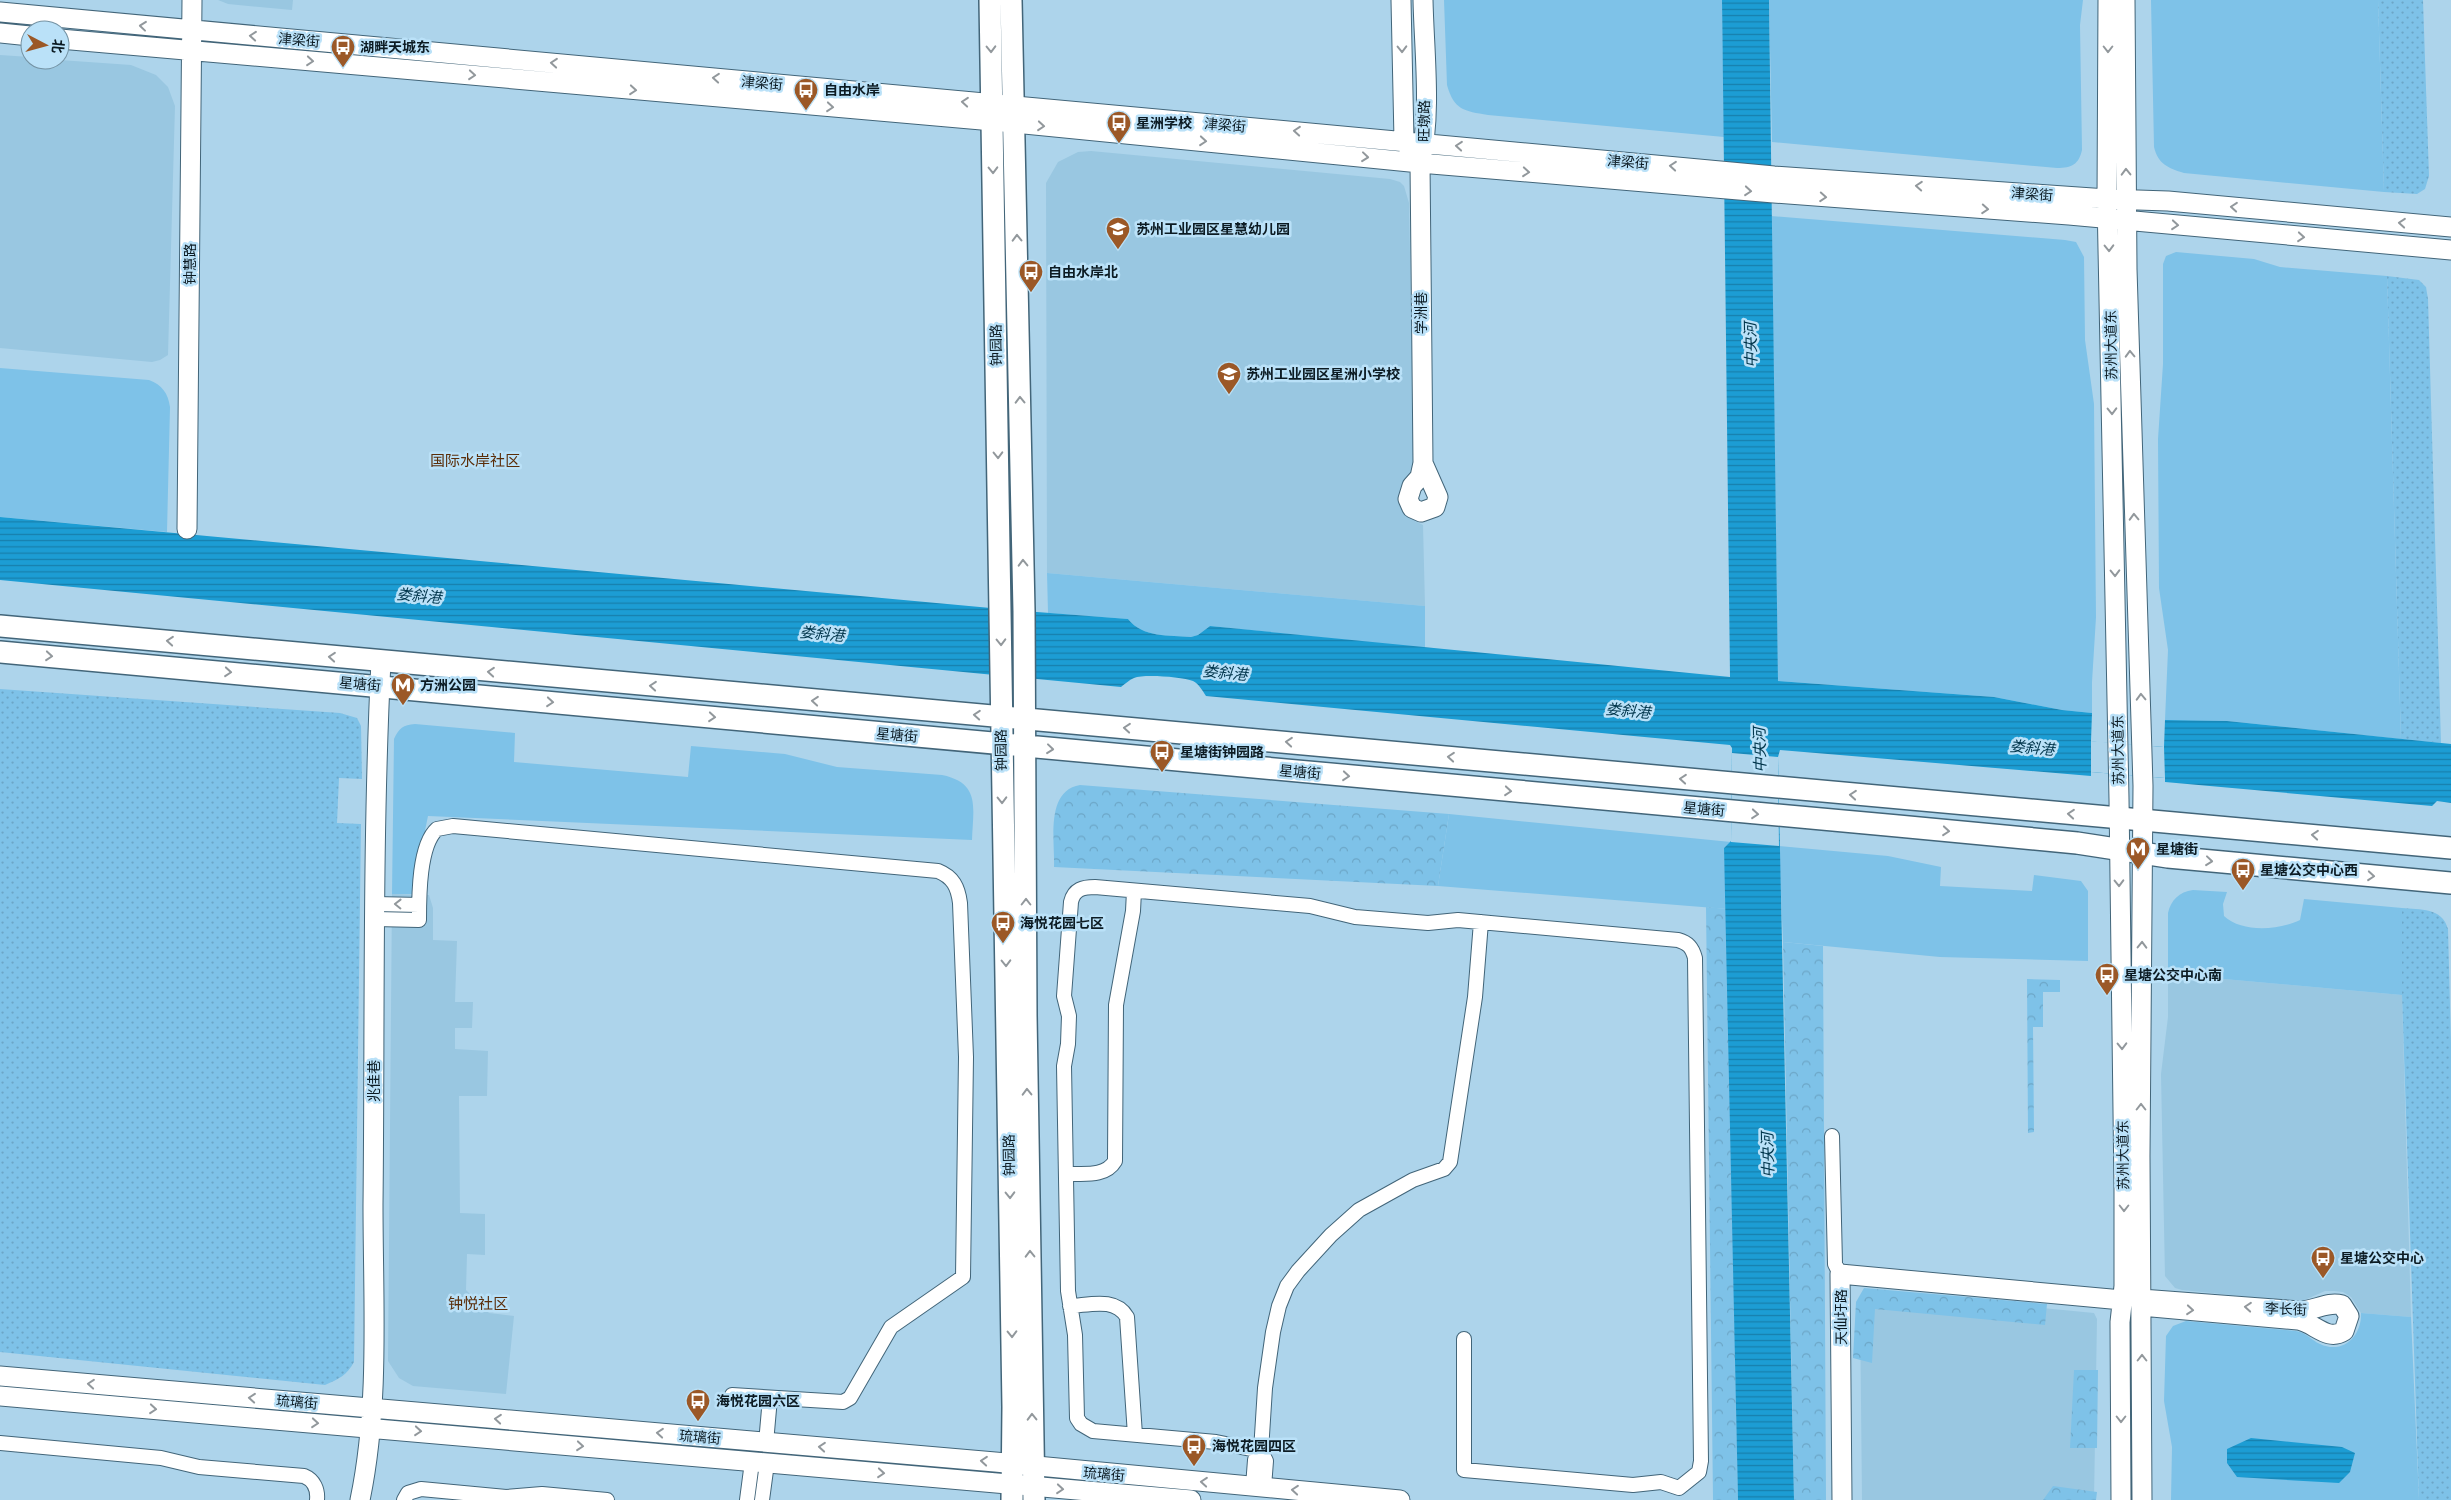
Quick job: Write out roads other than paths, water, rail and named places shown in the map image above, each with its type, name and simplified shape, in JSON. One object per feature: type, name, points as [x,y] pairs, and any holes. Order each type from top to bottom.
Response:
[{"type":"main road","name":"钟慧路","points":[[187,529],[192,0]]},
{"type":"main road","name":"钟园路","points":[[990,0],[1013,1398],[1011,1483]]},
{"type":"main road","name":"钟园路","points":[[1011,0],[1025,678],[1026,1006],[1033,1484]]},
{"type":"main road","name":"旺墩路","points":[[1401,0],[1404,140],[1420,163]]},
{"type":"main road","name":"旺墩路","points":[[1420,163],[1425,143],[1422,0]]},
{"type":"main road","name":"苏州大道东","points":[[2108,0],[2107,200],[2118,744],[2124,1189],[2120,1322],[2121,1500]]},
{"type":"main road","name":"苏州大道东","points":[[2125,0],[2126,220],[2143,776],[2142,1500]]},
{"type":"main road","name":"津梁街","points":[[0,12],[1014,115],[1420,163],[1774,184],[2107,200],[2168,201],[2451,227]]},
{"type":"main road","points":[[0,33],[20,35]]},
{"type":"main road","name":"津梁街","points":[[70,40],[993,113]]},
{"type":"main road","name":"津梁街","points":[[1014,115],[1404,140],[1721,180]]},
{"type":"main road","name":"学洲巷","points":[[1420,163],[1422,463]]},
{"type":"main road","name":"津梁街","points":[[1774,184],[2108,219],[2451,250]]},
{"type":"main road","name":"星塘街","points":[[0,626],[2451,848]]},
{"type":"main road","name":"星塘街","points":[[0,652],[2067,842],[2143,854],[2451,883]]},
{"type":"main road","name":"兆佳巷","points":[[360,1500],[371,1408],[376,912],[381,661]]},
{"type":"main road","points":[[1840,1274],[2122,1300]]},
{"type":"main road","name":"天仙圩路","points":[[1840,1274],[1842,1500]]},
{"type":"main road","name":"李长街","points":[[2141,1303],[2300,1311],[2315,1310],[2329,1303],[2336,1303],[2342,1305],[2349,1316],[2344,1331],[2332,1336],[2325,1334],[2308,1322],[2298,1320],[2141,1303]]},
{"type":"main road","name":"琉璃街","points":[[0,1376],[761,1442],[1011,1483]]},
{"type":"main road","name":"琉璃街","points":[[0,1396],[1011,1483],[1259,1487],[1400,1500]]},
{"type":"main road","name":"琉璃街","points":[[1033,1484],[1191,1500]]},
{"type":"street","points":[[376,912],[419,920],[421,875],[429,841],[438,829],[453,826],[938,871],[947,874],[953,881],[958,891],[960,903],[966,1057],[963,1277],[891,1327],[850,1398],[835,1403],[732,1394]]},
{"type":"street","points":[[1261,1451],[1216,1442],[1093,1431],[1081,1424],[1077,1418],[1075,1335],[1070,1306],[1064,1066],[1068,1044],[1069,1016],[1064,996],[1070,902],[1076,892],[1088,887],[1310,906],[1355,917],[1428,923],[1458,920],[1678,940],[1686,942],[1692,948],[1695,958],[1701,1461],[1699,1472],[1678,1488],[1661,1482],[1633,1485],[1464,1470],[1464,1339]]},
{"type":"street","points":[[1066,1174],[1108,1171],[1114,1161],[1116,1005],[1133,911],[1134,890]]},
{"type":"street","points":[[376,912],[419,905]]},
{"type":"street","points":[[1259,1487],[1266,1461],[1261,1451],[1265,1388],[1273,1332],[1279,1306],[1292,1278],[1331,1235],[1359,1210],[1413,1180],[1444,1169],[1450,1162],[1475,997],[1481,922]]},
{"type":"street","name":"天仙圩路","points":[[1832,1136],[1835,1264],[1840,1274]]},
{"type":"street","points":[[1070,1306],[1111,1304],[1119,1307],[1127,1317],[1135,1435]]},
{"type":"street","points":[[761,1442],[765,1398]]},
{"type":"street","points":[[0,1443],[161,1458],[199,1467],[304,1476],[316,1488],[317,1500]]},
{"type":"street","points":[[747,1500],[759,1462]]},
{"type":"street","points":[[759,1462],[762,1500]]},
{"type":"street","points":[[404,1500],[408,1493],[421,1489],[506,1498],[542,1494],[607,1500]]},
{"type":"water","points":[[1722,0],[1769,0],[1778,681],[1994,697],[2062,710],[2092,713],[2091,741],[2097,742],[2164,747],[2165,720],[2227,721],[2451,744],[2451,803],[2437,801],[2432,806],[2165,782],[2165,778],[2091,772],[2091,776],[1780,750],[1778,757],[1794,1500],[1738,1500],[1724,848],[1731,841],[1732,748],[1730,745],[1206,696],[1199,685],[1193,681],[1172,677],[1139,677],[1130,680],[1121,687],[0,580],[0,517],[1128,619],[1141,630],[1165,635],[1191,637],[1198,635],[1210,626],[1730,677]]},
{"type":"water","points":[[2251,1438],[2342,1447],[2355,1453],[2350,1472],[2339,1483],[2237,1477],[2227,1463],[2227,1449]]},
{"type":"place","name":"湖畔天城东","points":[[343,68]]},
{"type":"place","name":"自由水岸","points":[[806,111]]},
{"type":"place","name":"星洲学校","points":[[1119,144]]},
{"type":"place","name":"苏州工业园区星慧幼儿园","points":[[1118,250]]},
{"type":"place","name":"自由水岸北","points":[[1031,293]]},
{"type":"place","name":"苏州工业园区星洲小学校","points":[[1229,395]]},
{"type":"place","name":"方洲公园","points":[[403,706]]},
{"type":"place","name":"星塘街钟园路","points":[[1162,773]]},
{"type":"place","name":"星塘街","points":[[2138,870]]},
{"type":"place","name":"星塘公交中心西","points":[[2243,891]]},
{"type":"place","name":"海悦花园七区","points":[[1003,944]]},
{"type":"place","name":"星塘公交中心南","points":[[2107,996]]},
{"type":"place","name":"星塘公交中心","points":[[2323,1279]]},
{"type":"place","name":"海悦花园六区","points":[[698,1422]]},
{"type":"place","name":"海悦花园四区","points":[[1194,1467]]},
{"type":"district","name":"国际水岸社区","points":[[475,461]]},
{"type":"district","name":"钟悦社区","points":[[478,1304]]},
{"type":"water label","name":"中央河","points":[[1751,345]]},
{"type":"water label","name":"娄斜港","points":[[419,596]]},
{"type":"water label","name":"娄斜港","points":[[822,634]]},
{"type":"water label","name":"娄斜港","points":[[1225,673]]},
{"type":"water label","name":"娄斜港","points":[[1628,711]]},
{"type":"water label","name":"娄斜港","points":[[2032,748]]},
{"type":"water label","name":"中央河","points":[[1760,750]]},
{"type":"water label","name":"中央河","points":[[1768,1155]]}]
